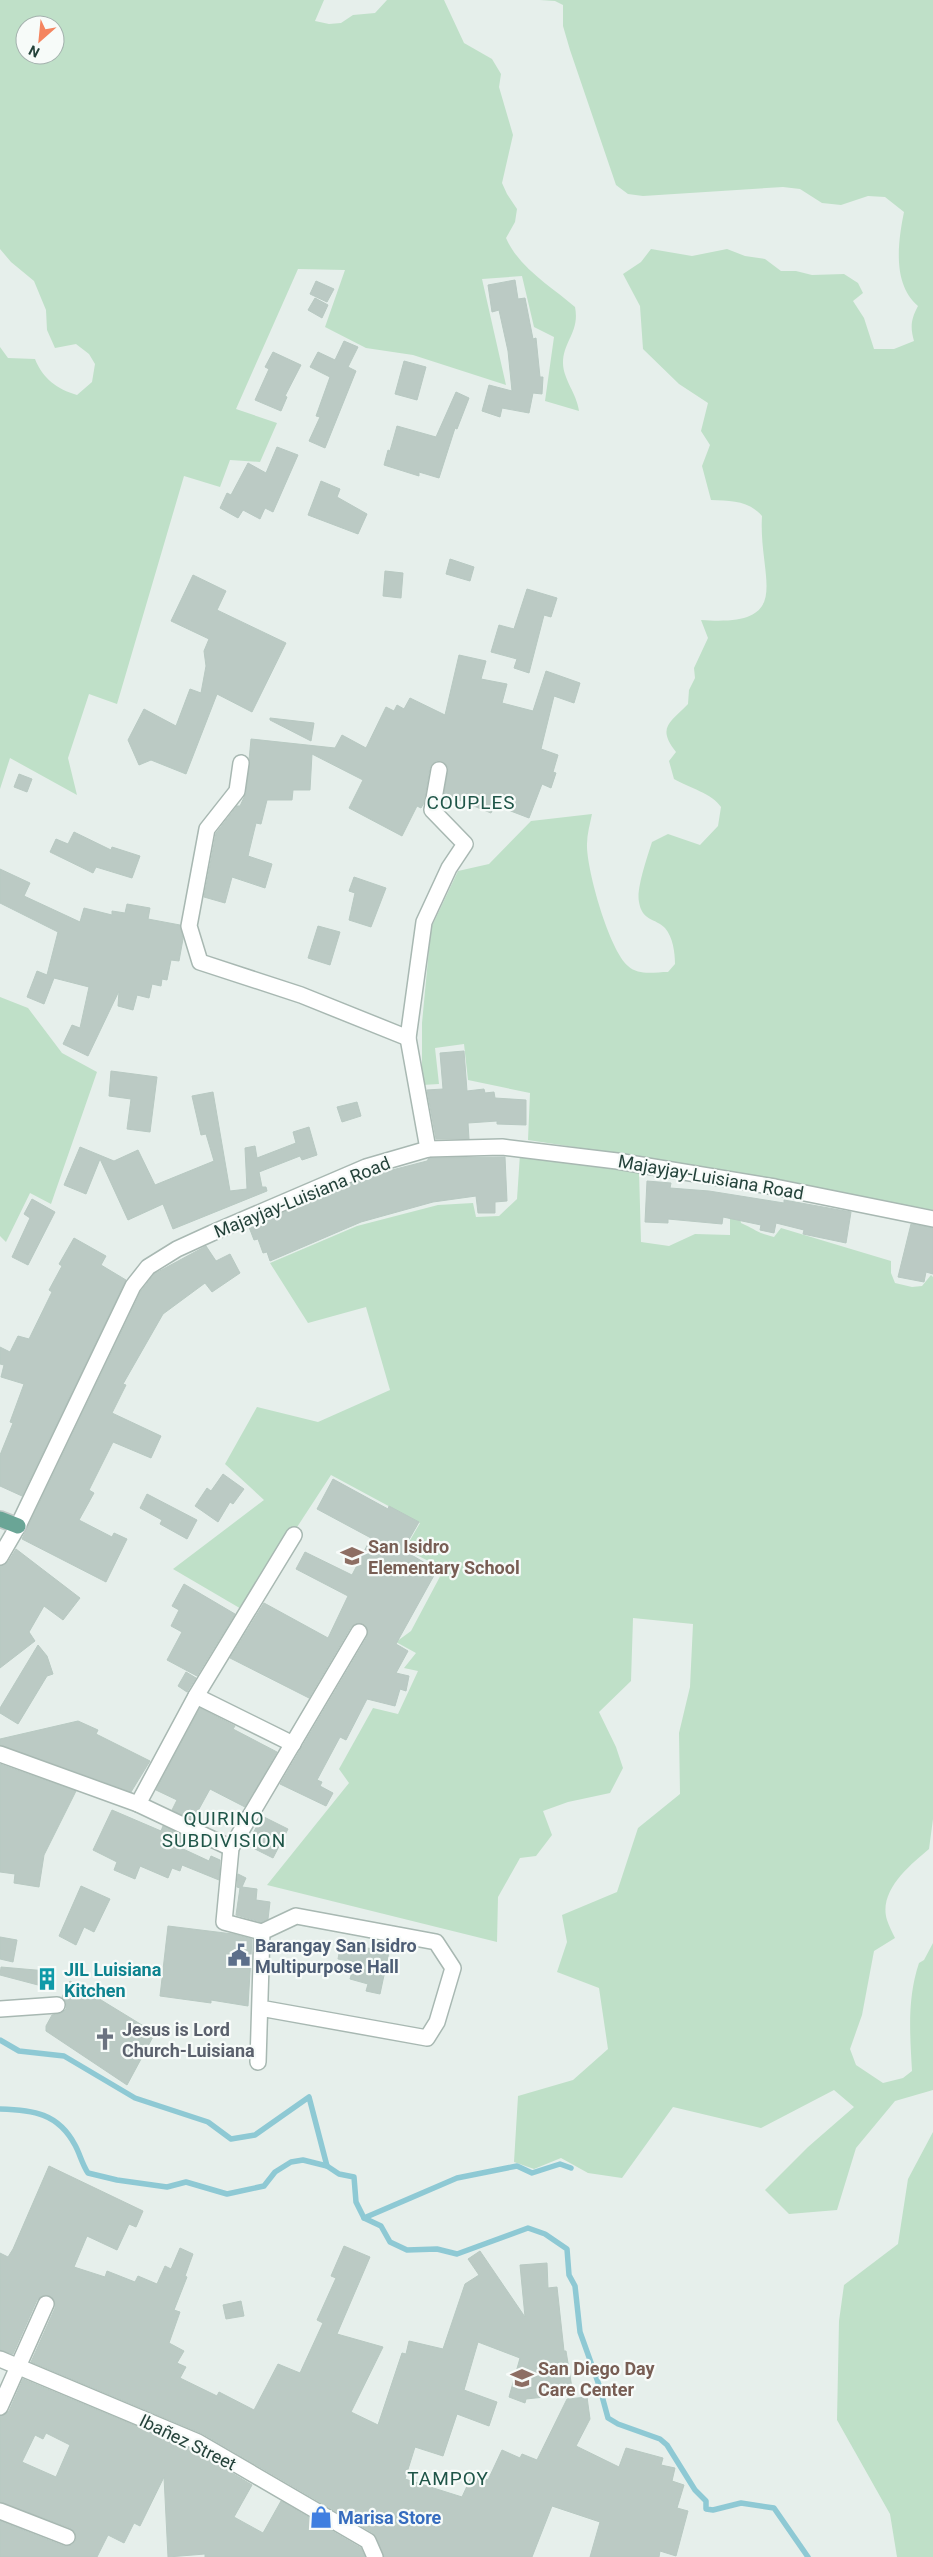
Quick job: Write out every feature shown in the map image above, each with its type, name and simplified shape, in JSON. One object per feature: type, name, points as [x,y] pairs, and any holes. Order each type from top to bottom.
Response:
[{"type":"main road","points":[[0,1519],[18,1526]]},
{"type":"street","points":[[241,762],[237,791],[207,829],[189,926],[200,962],[301,995],[408,1038]]},
{"type":"street","points":[[428,1149],[408,1038],[424,922],[448,868],[465,844],[432,810],[439,770]]},
{"type":"street","name":"Majayjay-Luisiana Road","points":[[0,1557],[18,1526],[133,1286],[148,1267],[177,1249],[366,1167],[428,1149],[502,1147],[618,1161],[775,1187],[933,1219]]},
{"type":"street","points":[[138,1804],[196,1696],[294,1535]]},
{"type":"street","points":[[260,2008],[427,2038],[437,2022],[453,1968],[436,1942],[296,1916],[262,1932],[224,1922],[231,1848],[359,1632]]},
{"type":"street","points":[[196,1696],[293,1744]]},
{"type":"street","points":[[0,1754],[138,1804],[231,1848]]},
{"type":"street","points":[[258,2062],[262,1932]]},
{"type":"street","points":[[0,2009],[57,2005]]},
{"type":"street","points":[[0,2407],[46,2304]]},
{"type":"street","name":"Ibañez Street","points":[[0,2359],[198,2442],[368,2541],[375,2557]]},
{"type":"street","points":[[0,2511],[67,2538]]},
{"type":"green space","points":[[0,0],[324,0],[315,21],[329,24],[341,23],[353,15],[375,13],[387,0],[444,0],[464,43],[492,59],[501,74],[499,87],[513,135],[502,183],[517,209],[515,222],[506,238],[527,268],[575,307],[575,323],[563,363],[565,375],[576,399],[579,411],[545,401],[554,337],[534,327],[522,276],[482,279],[506,385],[413,355],[366,348],[325,327],[345,270],[298,269],[236,409],[277,423],[260,462],[230,460],[220,487],[184,476],[117,704],[89,694],[68,758],[77,795],[10,758],[0,789],[0,347],[8,358],[35,359],[47,378],[63,390],[77,395],[92,382],[95,364],[89,354],[76,344],[55,348],[47,330],[46,310],[34,281],[11,262],[0,249]]},
{"type":"green space","points":[[540,0],[933,0],[933,1210],[699,1166],[528,1140],[530,1093],[468,1080],[464,1044],[435,1048],[439,1084],[422,1085],[422,1023],[431,928],[458,871],[489,864],[531,821],[592,814],[587,844],[590,871],[600,908],[613,944],[632,969],[647,973],[668,972],[675,964],[672,940],[665,928],[643,913],[639,902],[641,881],[652,842],[668,834],[700,845],[718,826],[721,807],[717,802],[674,779],[669,761],[676,752],[667,736],[667,731],[671,721],[688,704],[689,690],[695,678],[694,668],[708,638],[701,620],[731,620],[750,616],[761,607],[766,594],[762,516],[745,504],[711,500],[702,466],[710,445],[701,431],[708,403],[679,384],[643,349],[640,306],[623,274],[641,262],[651,249],[692,256],[727,249],[745,256],[765,259],[781,271],[796,271],[812,275],[844,274],[858,283],[863,293],[853,301],[864,318],[874,349],[894,349],[914,341],[912,323],[918,306],[904,286],[899,262],[900,236],[904,212],[885,197],[868,196],[841,205],[822,203],[800,189],[783,187],[643,196],[628,194],[616,185],[570,50],[563,26],[563,5],[555,1]]},
{"type":"green space","points":[[0,997],[28,1008],[62,1053],[97,1072],[51,1204],[30,1193],[6,1242],[0,1236]]},
{"type":"green space","points":[[520,1154],[639,1171],[641,1242],[669,1246],[695,1234],[730,1235],[730,1218],[740,1218],[741,1223],[774,1237],[781,1228],[891,1261],[891,1273],[895,1283],[912,1287],[922,1286],[931,1275],[933,1277],[933,1819],[929,1849],[905,1871],[891,1889],[887,1899],[885,1909],[887,1920],[895,1938],[874,1951],[862,2015],[850,2049],[856,2065],[883,2083],[903,2078],[912,2071],[910,2017],[915,1976],[919,1963],[924,1960],[933,1943],[933,2090],[895,2101],[856,2148],[837,2210],[789,2214],[765,2190],[808,2147],[854,2107],[834,2090],[761,2128],[673,2107],[622,2178],[588,2173],[561,2158],[534,2169],[514,2162],[518,2096],[573,2080],[608,2049],[599,1988],[557,1972],[567,1942],[562,1915],[617,1892],[638,1828],[680,1794],[679,1733],[690,1687],[693,1624],[633,1618],[631,1681],[599,1712],[616,1747],[623,1768],[610,1793],[568,1802],[543,1811],[552,1835],[536,1856],[520,1858],[498,1897],[497,1942],[267,1885],[349,1783],[339,1769],[373,1708],[398,1714],[418,1671],[404,1668],[416,1653],[396,1642],[411,1631],[444,1569],[405,1549],[420,1523],[331,1475],[243,1610],[173,1569],[264,1500],[225,1464],[257,1407],[318,1422],[390,1390],[366,1307],[308,1323],[270,1263],[357,1226],[438,1205],[473,1203],[476,1217],[499,1216],[517,1199]]},
{"type":"green space","points":[[933,2132],[933,2557],[897,2557],[890,2514],[837,2420],[839,2321],[844,2285],[898,2244],[908,2179]]},
{"type":"building","points":[[515,280],[518,299],[525,298],[533,339],[536,338],[540,377],[543,377],[542,394],[533,393],[529,413],[502,408],[500,417],[482,411],[489,385],[512,391],[508,351],[499,310],[492,312],[488,285]]},
{"type":"building","points":[[316,281],[334,289],[327,302],[310,294]]},
{"type":"building","points":[[315,298],[328,305],[322,318],[308,310]]},
{"type":"building","points":[[344,341],[358,347],[348,367],[356,371],[325,448],[309,441],[320,417],[316,416],[330,377],[310,367],[318,352],[335,360]]},
{"type":"building","points":[[273,352],[301,365],[285,396],[287,397],[281,411],[255,400],[269,369],[265,367]]},
{"type":"building","points":[[404,361],[426,367],[417,400],[395,394]]},
{"type":"building","points":[[456,392],[469,398],[457,429],[455,428],[439,478],[419,472],[419,476],[384,465],[397,426],[436,437]]},
{"type":"building","points":[[277,447],[298,455],[273,512],[265,508],[260,519],[243,510],[238,518],[220,508],[227,493],[231,495],[248,463],[266,473]]},
{"type":"building","points":[[321,481],[340,489],[337,497],[367,514],[358,534],[308,515]]},
{"type":"building","points":[[450,559],[474,567],[470,581],[446,574]]},
{"type":"building","points":[[385,571],[403,573],[401,598],[383,596]]},
{"type":"building","points":[[193,575],[226,591],[217,610],[286,643],[252,712],[217,694],[186,774],[151,760],[139,765],[128,740],[144,709],[176,726],[190,689],[201,693],[206,666],[204,651],[209,639],[171,621]]},
{"type":"building","points":[[527,589],[557,598],[551,617],[544,615],[529,673],[514,668],[517,659],[491,652],[499,625],[514,629]]},
{"type":"building","points":[[459,655],[486,661],[481,679],[507,684],[502,703],[533,711],[546,671],[580,683],[574,703],[554,696],[541,749],[558,755],[553,772],[556,773],[551,788],[542,784],[529,818],[495,805],[491,813],[444,794],[448,767],[445,763],[436,761],[430,768],[424,803],[421,808],[417,806],[402,836],[349,808],[363,780],[312,754],[310,790],[293,790],[292,800],[267,800],[261,824],[256,823],[248,856],[272,864],[265,888],[232,877],[225,903],[204,897],[216,833],[237,806],[240,806],[246,793],[251,739],[335,748],[342,735],[366,748],[386,707],[394,711],[397,705],[404,709],[410,698],[445,715]]},
{"type":"building","points":[[270,718],[314,723],[311,741],[270,720]]},
{"type":"building","points":[[19,774],[32,779],[27,792],[14,787]]},
{"type":"building","points":[[74,832],[111,850],[112,847],[140,856],[132,878],[96,867],[93,873],[50,852],[56,839],[68,844]]},
{"type":"building","points":[[0,869],[30,883],[24,896],[80,922],[84,908],[112,915],[112,911],[125,913],[127,904],[150,908],[148,919],[180,925],[183,939],[179,961],[171,960],[167,980],[162,979],[161,986],[152,984],[149,998],[137,995],[133,1010],[118,1006],[119,991],[88,1056],[63,1044],[72,1025],[80,1028],[89,987],[54,978],[44,1004],[27,997],[37,971],[47,975],[58,932],[0,903]]},
{"type":"building","points":[[354,877],[386,888],[371,927],[349,920],[355,893],[349,891]]},
{"type":"building","points":[[318,926],[340,932],[330,965],[308,958]]},
{"type":"building","points":[[464,1051],[467,1091],[484,1089],[485,1093],[494,1092],[495,1098],[526,1100],[526,1125],[497,1124],[497,1121],[468,1123],[469,1139],[436,1139],[427,1090],[443,1089],[440,1053]]},
{"type":"building","points":[[111,1071],[157,1077],[150,1132],[127,1129],[131,1099],[109,1096]]},
{"type":"building","points":[[213,1092],[230,1191],[247,1189],[245,1148],[255,1146],[257,1158],[296,1143],[293,1132],[309,1127],[317,1155],[302,1160],[300,1156],[259,1172],[262,1187],[266,1187],[267,1191],[173,1229],[163,1204],[128,1220],[100,1159],[86,1194],[64,1185],[80,1147],[114,1161],[138,1150],[155,1185],[214,1161],[206,1134],[201,1135],[192,1096]]},
{"type":"building","points":[[357,1102],[361,1116],[342,1122],[337,1107]]},
{"type":"building","points":[[505,1157],[507,1201],[495,1202],[495,1213],[478,1213],[476,1196],[433,1202],[361,1222],[270,1261],[267,1252],[263,1253],[258,1239],[254,1240],[249,1227],[369,1176],[427,1161],[429,1158]]},
{"type":"building","points":[[647,1181],[671,1183],[670,1188],[709,1191],[784,1203],[784,1200],[851,1212],[846,1243],[803,1234],[804,1230],[776,1223],[774,1233],[760,1230],[761,1225],[723,1217],[722,1224],[668,1219],[668,1223],[645,1222]]},
{"type":"building","points":[[32,1199],[55,1212],[28,1265],[12,1257],[30,1218],[24,1214]]},
{"type":"building","points":[[911,1224],[933,1228],[933,1274],[926,1272],[924,1282],[898,1277]]},
{"type":"building","points":[[74,1238],[106,1256],[101,1265],[126,1280],[22,1496],[0,1486],[0,1455],[13,1423],[10,1422],[24,1384],[1,1377],[4,1365],[0,1364],[0,1347],[10,1352],[18,1336],[29,1339],[52,1292],[49,1290],[62,1266],[59,1264]]},
{"type":"building","points":[[206,1246],[216,1261],[230,1254],[240,1273],[212,1292],[205,1283],[163,1314],[123,1384],[126,1385],[112,1413],[161,1436],[151,1458],[113,1442],[89,1490],[94,1493],[79,1520],[112,1537],[114,1533],[127,1539],[106,1582],[22,1539],[141,1291],[154,1274]]},
{"type":"building","points":[[223,1474],[244,1489],[233,1504],[230,1502],[218,1522],[195,1506],[207,1488],[211,1491]]},
{"type":"building","points":[[333,1479],[388,1509],[389,1506],[419,1522],[403,1550],[437,1570],[396,1644],[408,1651],[396,1673],[409,1676],[406,1691],[400,1689],[395,1706],[367,1699],[346,1740],[340,1737],[317,1780],[322,1782],[320,1786],[333,1793],[326,1806],[280,1784],[367,1637],[367,1627],[359,1623],[351,1627],[309,1698],[230,1658],[264,1603],[328,1638],[348,1596],[296,1569],[305,1552],[352,1575],[371,1538],[317,1509]]},
{"type":"building","points":[[147,1494],[197,1520],[187,1539],[160,1524],[162,1520],[140,1508]]},
{"type":"building","points":[[16,1549],[80,1598],[63,1620],[44,1606],[29,1632],[35,1641],[0,1668],[0,1566],[8,1562]]},
{"type":"building","points":[[184,1584],[235,1614],[197,1676],[167,1660],[182,1632],[171,1626],[179,1610],[172,1606]]},
{"type":"building","points":[[38,1645],[47,1656],[53,1674],[47,1676],[18,1724],[0,1713],[0,1708]]},
{"type":"building","points":[[186,1672],[196,1678],[187,1692],[178,1686]]},
{"type":"building","points":[[200,1708],[235,1726],[233,1729],[277,1752],[245,1807],[210,1789],[193,1820],[172,1810],[177,1800],[156,1790]]},
{"type":"building","points":[[78,1721],[98,1730],[96,1734],[150,1761],[131,1792],[0,1745],[0,1739]]},
{"type":"building","points":[[0,1764],[76,1791],[44,1855],[39,1887],[14,1883],[15,1874],[0,1872]]},
{"type":"building","points":[[112,1810],[161,1831],[163,1826],[184,1836],[180,1843],[183,1845],[181,1848],[209,1861],[211,1856],[220,1860],[219,1880],[182,1865],[180,1871],[172,1868],[168,1878],[140,1866],[135,1879],[114,1870],[117,1862],[93,1850]]},
{"type":"building","points":[[262,1816],[288,1829],[273,1858],[247,1845]]},
{"type":"building","points":[[238,1874],[246,1878],[242,1887],[257,1889],[256,1900],[270,1902],[268,1919],[261,1922],[236,1915],[240,1888],[237,1887]]},
{"type":"building","points":[[81,1886],[110,1899],[94,1932],[84,1927],[76,1945],[59,1936]]},
{"type":"building","points":[[168,1926],[233,1934],[252,1939],[248,2006],[211,2000],[211,2003],[160,1996]]},
{"type":"building","points":[[0,1937],[17,1940],[13,1962],[0,1959]]},
{"type":"building","points":[[341,1943],[389,1952],[380,1994],[366,1991],[368,1984],[350,1979],[355,1962],[338,1959]]},
{"type":"building","points":[[1,1967],[47,1971],[38,1985],[0,1975]]},
{"type":"building","name":"Jesus is Lord Church-Luisiana","points":[[70,1981],[155,2033],[127,2085],[46,2031],[46,2026],[52,2015],[62,2013],[66,2009],[66,2004],[62,1997]]},
{"type":"building","points":[[49,2166],[143,2211],[136,2227],[129,2224],[117,2250],[87,2236],[74,2267],[105,2277],[107,2271],[135,2282],[138,2276],[157,2284],[165,2266],[171,2269],[180,2248],[193,2254],[185,2276],[187,2277],[174,2310],[180,2312],[169,2343],[184,2351],[177,2363],[186,2367],[180,2378],[217,2396],[219,2392],[254,2410],[278,2364],[300,2373],[323,2323],[317,2320],[336,2278],[331,2276],[344,2246],[370,2257],[337,2334],[383,2347],[351,2412],[378,2425],[402,2353],[406,2354],[409,2341],[443,2349],[465,2284],[479,2275],[468,2259],[480,2251],[525,2317],[520,2265],[547,2263],[548,2288],[557,2287],[564,2351],[566,2351],[573,2394],[526,2399],[525,2403],[509,2397],[520,2358],[478,2342],[464,2390],[497,2402],[489,2426],[457,2414],[443,2456],[415,2447],[405,2479],[462,2497],[473,2473],[488,2480],[502,2450],[520,2458],[522,2454],[537,2460],[567,2399],[587,2397],[590,2419],[576,2446],[619,2467],[626,2448],[663,2458],[661,2465],[675,2468],[672,2481],[684,2485],[677,2508],[688,2511],[676,2556],[660,2551],[659,2557],[590,2557],[600,2522],[552,2506],[532,2557],[384,2557],[373,2533],[203,2434],[31,2362],[55,2308],[55,2303],[50,2296],[45,2295],[37,2300],[13,2354],[0,2350],[0,2253],[8,2257],[13,2249]]},
{"type":"building","points":[[241,2301],[244,2316],[226,2319],[223,2305]]},
{"type":"building","points":[[23,2379],[194,2450],[252,2485],[234,2517],[263,2533],[281,2501],[361,2548],[365,2557],[205,2557],[205,2554],[168,2557],[164,2477],[140,2526],[134,2523],[124,2543],[108,2535],[97,2557],[0,2557],[0,2521],[64,2546],[72,2545],[76,2540],[75,2532],[70,2528],[0,2502],[0,2416],[9,2411]],"holes":[[[46,2433],[70,2445],[56,2477],[22,2462],[35,2435],[43,2439]]]},
{"type":"waterway","points":[[0,2040],[19,2051],[64,2056],[135,2098],[208,2122],[231,2139],[255,2135],[309,2097],[327,2166],[339,2174],[354,2177],[356,2202],[364,2218],[457,2178],[517,2166],[532,2173],[560,2164],[571,2168]]},
{"type":"waterway","points":[[0,2109],[34,2112],[44,2115],[61,2126],[68,2134],[77,2148],[88,2173],[117,2180],[167,2187],[186,2182],[227,2194],[264,2186],[275,2172],[291,2162],[303,2160],[327,2166]]},
{"type":"waterway","points":[[364,2218],[381,2226],[390,2242],[407,2250],[437,2249],[457,2254],[528,2228],[545,2234],[567,2249],[569,2275],[575,2286],[580,2332],[599,2385],[608,2418],[618,2424],[660,2439],[667,2445],[695,2490],[706,2501],[706,2509],[713,2510],[741,2503],[774,2508],[808,2557]]},
{"type":"place","name":"San Isidro Elementary School","points":[[352,1556]]},
{"type":"place","name":"Barangay San Isidro Multipurpose Hall","points":[[239,1955]]},
{"type":"place","name":"JIL Luisiana Kitchen","points":[[47,1979]]},
{"type":"place","name":"Jesus is Lord Church-Luisiana","points":[[105,2039]]},
{"type":"place","name":"San Diego Day Care Center","points":[[522,2378]]},
{"type":"place","name":"Marisa Store","points":[[321,2517]]},
{"type":"district","name":"COUPLES","points":[[471,802]]},
{"type":"district","name":"QUIRINO SUBDIVISION","points":[[224,1829]]},
{"type":"district","name":"TAMPOY","points":[[448,2478]]}]
